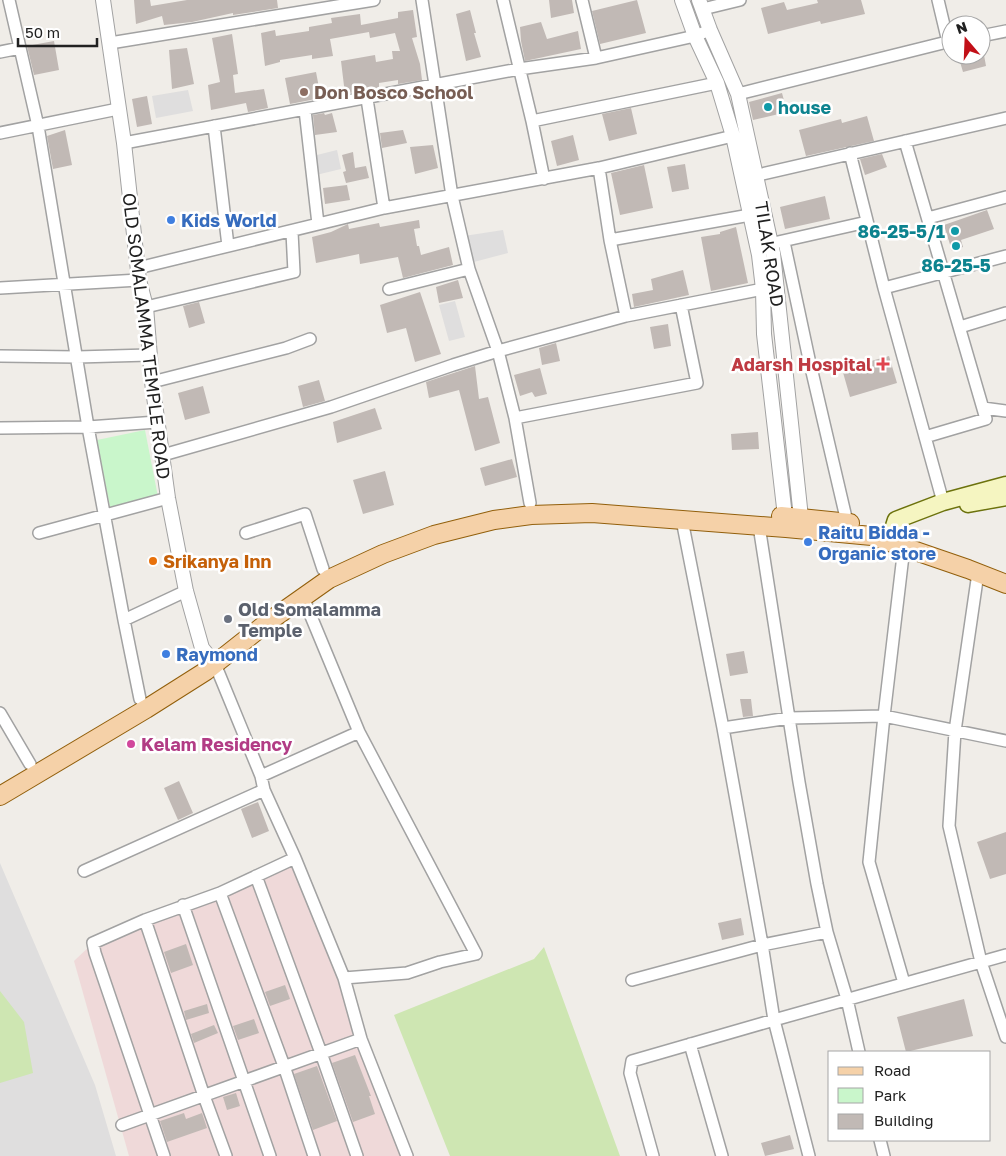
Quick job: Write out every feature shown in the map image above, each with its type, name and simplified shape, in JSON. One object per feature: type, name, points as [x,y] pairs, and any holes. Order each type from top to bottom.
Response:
[{"type":"main road","points":[[895,540],[896,520],[943,502],[1006,485]]},
{"type":"main road","points":[[917,512],[1006,497]]},
{"type":"main road","points":[[0,782],[140,699],[211,660],[261,612],[323,569],[378,544],[430,524],[492,509],[530,504],[592,501],[794,523],[895,540],[972,558],[1006,571]]},
{"type":"main road","points":[[0,796],[146,709],[211,660],[329,579],[383,554],[434,535],[494,520],[531,515],[592,513],[759,526],[847,522],[874,525],[895,540],[1006,584]]},
{"type":"street","points":[[9,0],[38,126],[78,357],[88,427],[140,699]]},
{"type":"street","name":"OLD SOMALAMMA TEMPLE ROAD","points":[[103,0],[124,143],[138,274],[146,307],[152,382],[168,498],[186,591],[202,648],[211,660]]},
{"type":"street","points":[[110,43],[374,0]]},
{"type":"street","points":[[422,0],[452,196],[470,269],[498,351],[514,418],[530,504]]},
{"type":"street","points":[[503,0],[544,180]]},
{"type":"street","points":[[582,0],[596,58]]},
{"type":"street","name":"TILAK ROAD","points":[[682,0],[717,83],[743,178],[759,255],[763,289],[764,334],[794,523]]},
{"type":"street","points":[[701,5],[740,0]]},
{"type":"street","points":[[938,0],[942,15]]},
{"type":"street","name":"TILAK ROAD","points":[[701,5],[738,94],[757,175],[778,242],[773,253],[794,523]]},
{"type":"street","points":[[124,143],[519,69],[596,58],[696,36],[710,30]]},
{"type":"street","points":[[991,34],[1006,31]]},
{"type":"street","points":[[738,94],[941,43]]},
{"type":"street","points":[[0,52],[20,48]]},
{"type":"street","points":[[532,121],[717,83]]},
{"type":"street","points":[[367,99],[384,208]]},
{"type":"street","points":[[0,133],[118,109]]},
{"type":"street","points":[[305,110],[318,224]]},
{"type":"street","points":[[743,178],[1006,118]]},
{"type":"street","points":[[214,126],[228,246]]},
{"type":"street","points":[[0,288],[65,284],[138,274],[151,266],[384,208],[544,180],[733,136]]},
{"type":"street","points":[[906,141],[986,419],[926,436]]},
{"type":"street","points":[[850,153],[884,288],[943,502]]},
{"type":"street","points":[[599,168],[610,240],[626,316]]},
{"type":"street","points":[[928,218],[1006,197]]},
{"type":"street","points":[[610,240],[750,215]]},
{"type":"street","points":[[847,522],[809,359],[778,242],[868,222]]},
{"type":"street","points":[[146,307],[294,272],[292,232]]},
{"type":"street","points":[[884,288],[1006,256]]},
{"type":"street","points":[[389,289],[470,269]]},
{"type":"street","points":[[163,455],[331,407],[498,351],[626,316],[763,289]]},
{"type":"street","points":[[514,418],[697,383],[681,305]]},
{"type":"street","points":[[960,326],[1006,313]]},
{"type":"street","points":[[152,382],[286,348],[310,339]]},
{"type":"street","points":[[0,356],[78,357],[149,355]]},
{"type":"street","points":[[983,408],[1006,411]]},
{"type":"street","points":[[0,428],[88,427],[157,422]]},
{"type":"street","points":[[39,533],[168,498]]},
{"type":"street","points":[[246,533],[305,514],[323,569]]},
{"type":"street","points":[[682,520],[723,728],[774,1020],[809,1156]]},
{"type":"street","points":[[759,526],[799,782],[827,932],[859,1051]]},
{"type":"street","points":[[895,540],[884,716],[869,862],[904,983]]},
{"type":"street","points":[[978,573],[955,731],[949,826],[981,962],[1006,1037]]},
{"type":"street","points":[[124,620],[186,591]]},
{"type":"street","points":[[303,597],[359,732],[476,954],[440,962],[407,973],[344,978]]},
{"type":"street","points":[[211,660],[344,978],[361,1039],[407,1156]]},
{"type":"street","points":[[0,713],[30,764]]},
{"type":"street","points":[[723,728],[789,718],[884,716],[1006,742]]},
{"type":"street","points":[[261,776],[359,732]]},
{"type":"street","points":[[84,871],[264,790]]},
{"type":"street","points":[[164,1156],[93,943],[183,905],[220,893],[295,858]]},
{"type":"street","points":[[256,876],[357,1156]]},
{"type":"street","points":[[220,893],[284,1066],[314,1156]]},
{"type":"street","points":[[183,905],[270,1156]]},
{"type":"street","points":[[145,920],[226,1156]]},
{"type":"street","points":[[632,980],[762,945],[827,932]]},
{"type":"street","points":[[653,1156],[630,1074],[632,1061],[1006,955]]},
{"type":"street","points":[[122,1125],[361,1039]]},
{"type":"street","points":[[690,1044],[722,1156]]},
{"type":"street","points":[[880,1141],[884,1156]]},
{"type":"shaded area","points":[[188,90],[193,111],[156,118],[152,96]]},
{"type":"shaded area","points":[[337,150],[341,169],[316,175],[313,156]]},
{"type":"shaded area","points":[[503,230],[508,253],[470,263],[464,236]]},
{"type":"shaded area","points":[[455,301],[465,337],[449,341],[439,305]]},
{"type":"shaded area","points":[[295,858],[402,1156],[129,1156],[74,961],[93,943]]},
{"type":"shaded area","points":[[0,863],[95,1085],[116,1156],[0,1156]]},
{"type":"green space","points":[[145,430],[158,497],[110,507],[97,440]]},
{"type":"green space","points":[[544,947],[620,1156],[450,1156],[394,1015],[534,959]]},
{"type":"green space","points":[[0,991],[24,1022],[33,1073],[0,1083]]},
{"type":"building","points":[[134,0],[150,0],[151,6],[187,0],[277,0],[278,8],[233,15],[233,13],[192,22],[164,25],[162,16],[136,24]]},
{"type":"building","points":[[549,0],[572,0],[574,13],[551,18]]},
{"type":"building","points":[[637,0],[646,33],[600,44],[592,11]]},
{"type":"building","points":[[817,0],[861,0],[865,14],[821,24],[820,21],[768,34],[761,8],[784,2],[787,10],[818,3]]},
{"type":"building","points":[[413,10],[417,37],[412,38],[420,64],[422,80],[398,84],[398,80],[379,83],[379,88],[345,94],[341,61],[375,55],[376,62],[393,59],[392,51],[400,51],[395,33],[370,38],[369,32],[330,39],[333,56],[312,59],[312,55],[280,60],[280,62],[265,66],[261,33],[275,30],[276,36],[309,31],[309,27],[332,23],[331,18],[360,14],[361,25],[398,18],[398,12]]},
{"type":"building","points":[[470,10],[481,57],[466,61],[456,14]]},
{"type":"building","points":[[541,22],[547,39],[578,31],[581,49],[525,61],[520,27]]},
{"type":"building","points":[[232,34],[238,74],[233,75],[235,93],[264,89],[268,108],[248,112],[246,103],[211,110],[208,85],[220,82],[212,38]]},
{"type":"building","points":[[54,41],[59,70],[34,75],[27,46]]},
{"type":"building","points":[[187,48],[194,84],[172,89],[169,50]]},
{"type":"building","points":[[961,65],[986,65],[986,66],[963,72]]},
{"type":"building","name":"Don Bosco School","points":[[316,72],[321,98],[290,104],[285,78]]},
{"type":"building","name":"house","points":[[782,93],[787,112],[753,120],[749,102]]},
{"type":"building","points":[[147,96],[152,124],[137,127],[132,99]]},
{"type":"building","points":[[631,108],[637,134],[609,141],[602,114]]},
{"type":"building","points":[[324,113],[325,115],[332,113],[337,132],[315,135],[313,115]]},
{"type":"building","points":[[867,116],[874,141],[806,156],[799,130],[841,119],[842,123]]},
{"type":"building","points":[[65,130],[72,165],[53,169],[47,136]]},
{"type":"building","points":[[403,130],[407,143],[382,148],[380,133]]},
{"type":"building","points":[[573,135],[579,160],[557,166],[551,141]]},
{"type":"building","points":[[433,145],[438,168],[415,174],[410,147]]},
{"type":"building","points":[[353,152],[355,168],[366,166],[369,178],[346,183],[343,172],[346,171],[342,155]]},
{"type":"building","points":[[882,154],[887,167],[865,175],[860,159]]},
{"type":"building","points":[[685,164],[689,189],[672,192],[667,167]]},
{"type":"building","points":[[644,165],[653,208],[620,215],[611,173]]},
{"type":"building","points":[[347,185],[350,200],[325,204],[323,188]]},
{"type":"building","points":[[825,196],[830,219],[785,229],[780,207]]},
{"type":"building","points":[[987,210],[994,229],[961,240],[963,247],[952,251],[944,225]]},
{"type":"building","points":[[419,220],[420,228],[414,229],[417,246],[419,246],[421,255],[449,247],[453,265],[403,278],[398,257],[360,264],[359,254],[316,263],[312,237],[331,232],[348,224],[349,229],[379,223],[380,227]]},
{"type":"building","points":[[736,227],[748,283],[711,291],[701,237],[720,234],[720,232]]},
{"type":"building","points":[[683,270],[689,295],[634,307],[632,294],[653,290],[651,279]]},
{"type":"building","points":[[458,280],[463,298],[439,303],[436,287]]},
{"type":"building","points":[[420,292],[441,354],[415,362],[406,328],[387,333],[380,305]]},
{"type":"building","points":[[199,302],[205,323],[189,328],[183,306]]},
{"type":"building","points":[[668,324],[671,346],[654,349],[650,327]]},
{"type":"building","points":[[556,343],[560,361],[542,365],[539,348]]},
{"type":"building","points":[[889,356],[897,383],[850,397],[842,369]]},
{"type":"building","points":[[475,366],[479,399],[488,397],[500,443],[475,451],[459,390],[429,398],[426,382]]},
{"type":"building","points":[[540,368],[547,394],[535,397],[532,392],[520,396],[514,375]]},
{"type":"building","points":[[319,380],[325,401],[303,407],[298,386]]},
{"type":"building","points":[[203,386],[210,413],[185,420],[178,393]]},
{"type":"building","points":[[375,408],[382,429],[337,443],[333,422]]},
{"type":"building","points":[[758,432],[759,449],[732,450],[731,434]]},
{"type":"building","points":[[512,459],[517,477],[485,486],[480,468]]},
{"type":"building","points":[[385,471],[394,505],[363,514],[353,480]]},
{"type":"building","points":[[744,651],[748,673],[730,676],[726,654]]},
{"type":"building","points":[[740,699],[751,699],[753,716],[743,717]]},
{"type":"building","points":[[179,781],[193,813],[178,820],[164,788]]},
{"type":"building","points":[[258,802],[269,831],[252,838],[241,809]]},
{"type":"building","points":[[1006,832],[1006,874],[990,879],[977,842]]},
{"type":"building","points":[[741,918],[744,935],[722,940],[718,923]]},
{"type":"building","points":[[186,944],[193,965],[171,973],[164,952]]},
{"type":"building","points":[[285,985],[290,999],[270,1006],[265,992]]},
{"type":"building","points":[[964,999],[973,1036],[906,1051],[897,1017]]},
{"type":"building","points":[[207,1004],[209,1013],[186,1020],[184,1011]]},
{"type":"building","points":[[254,1019],[259,1033],[238,1040],[233,1026]]},
{"type":"building","points":[[214,1025],[218,1033],[194,1043],[191,1034]]},
{"type":"building","points":[[355,1055],[371,1096],[369,1096],[375,1114],[353,1122],[332,1063]]},
{"type":"building","points":[[317,1066],[337,1121],[313,1130],[294,1074]]},
{"type":"building","points":[[236,1093],[240,1106],[227,1110],[223,1097]]},
{"type":"building","points":[[184,1113],[186,1119],[202,1113],[207,1128],[167,1142],[160,1121]]},
{"type":"building","points":[[790,1135],[794,1149],[765,1156],[761,1143]]},
{"type":"place","name":"Don Bosco School","points":[[304,92]]},
{"type":"place","name":"house","points":[[768,107]]},
{"type":"place","name":"Kids World","points":[[171,220]]},
{"type":"place","name":"86-25-5/1","points":[[955,231]]},
{"type":"place","name":"86-25-5","points":[[956,246]]},
{"type":"place","name":"Adarsh Hospital","points":[[883,364]]},
{"type":"place","name":"Raitu Bidda - Organic store","points":[[808,542]]},
{"type":"place","name":"Srikanya Inn","points":[[153,561]]},
{"type":"place","name":"Old Somalamma Temple","points":[[228,619]]},
{"type":"place","name":"Raymond","points":[[166,654]]},
{"type":"place","name":"Kelam Residency","points":[[131,744]]}]
